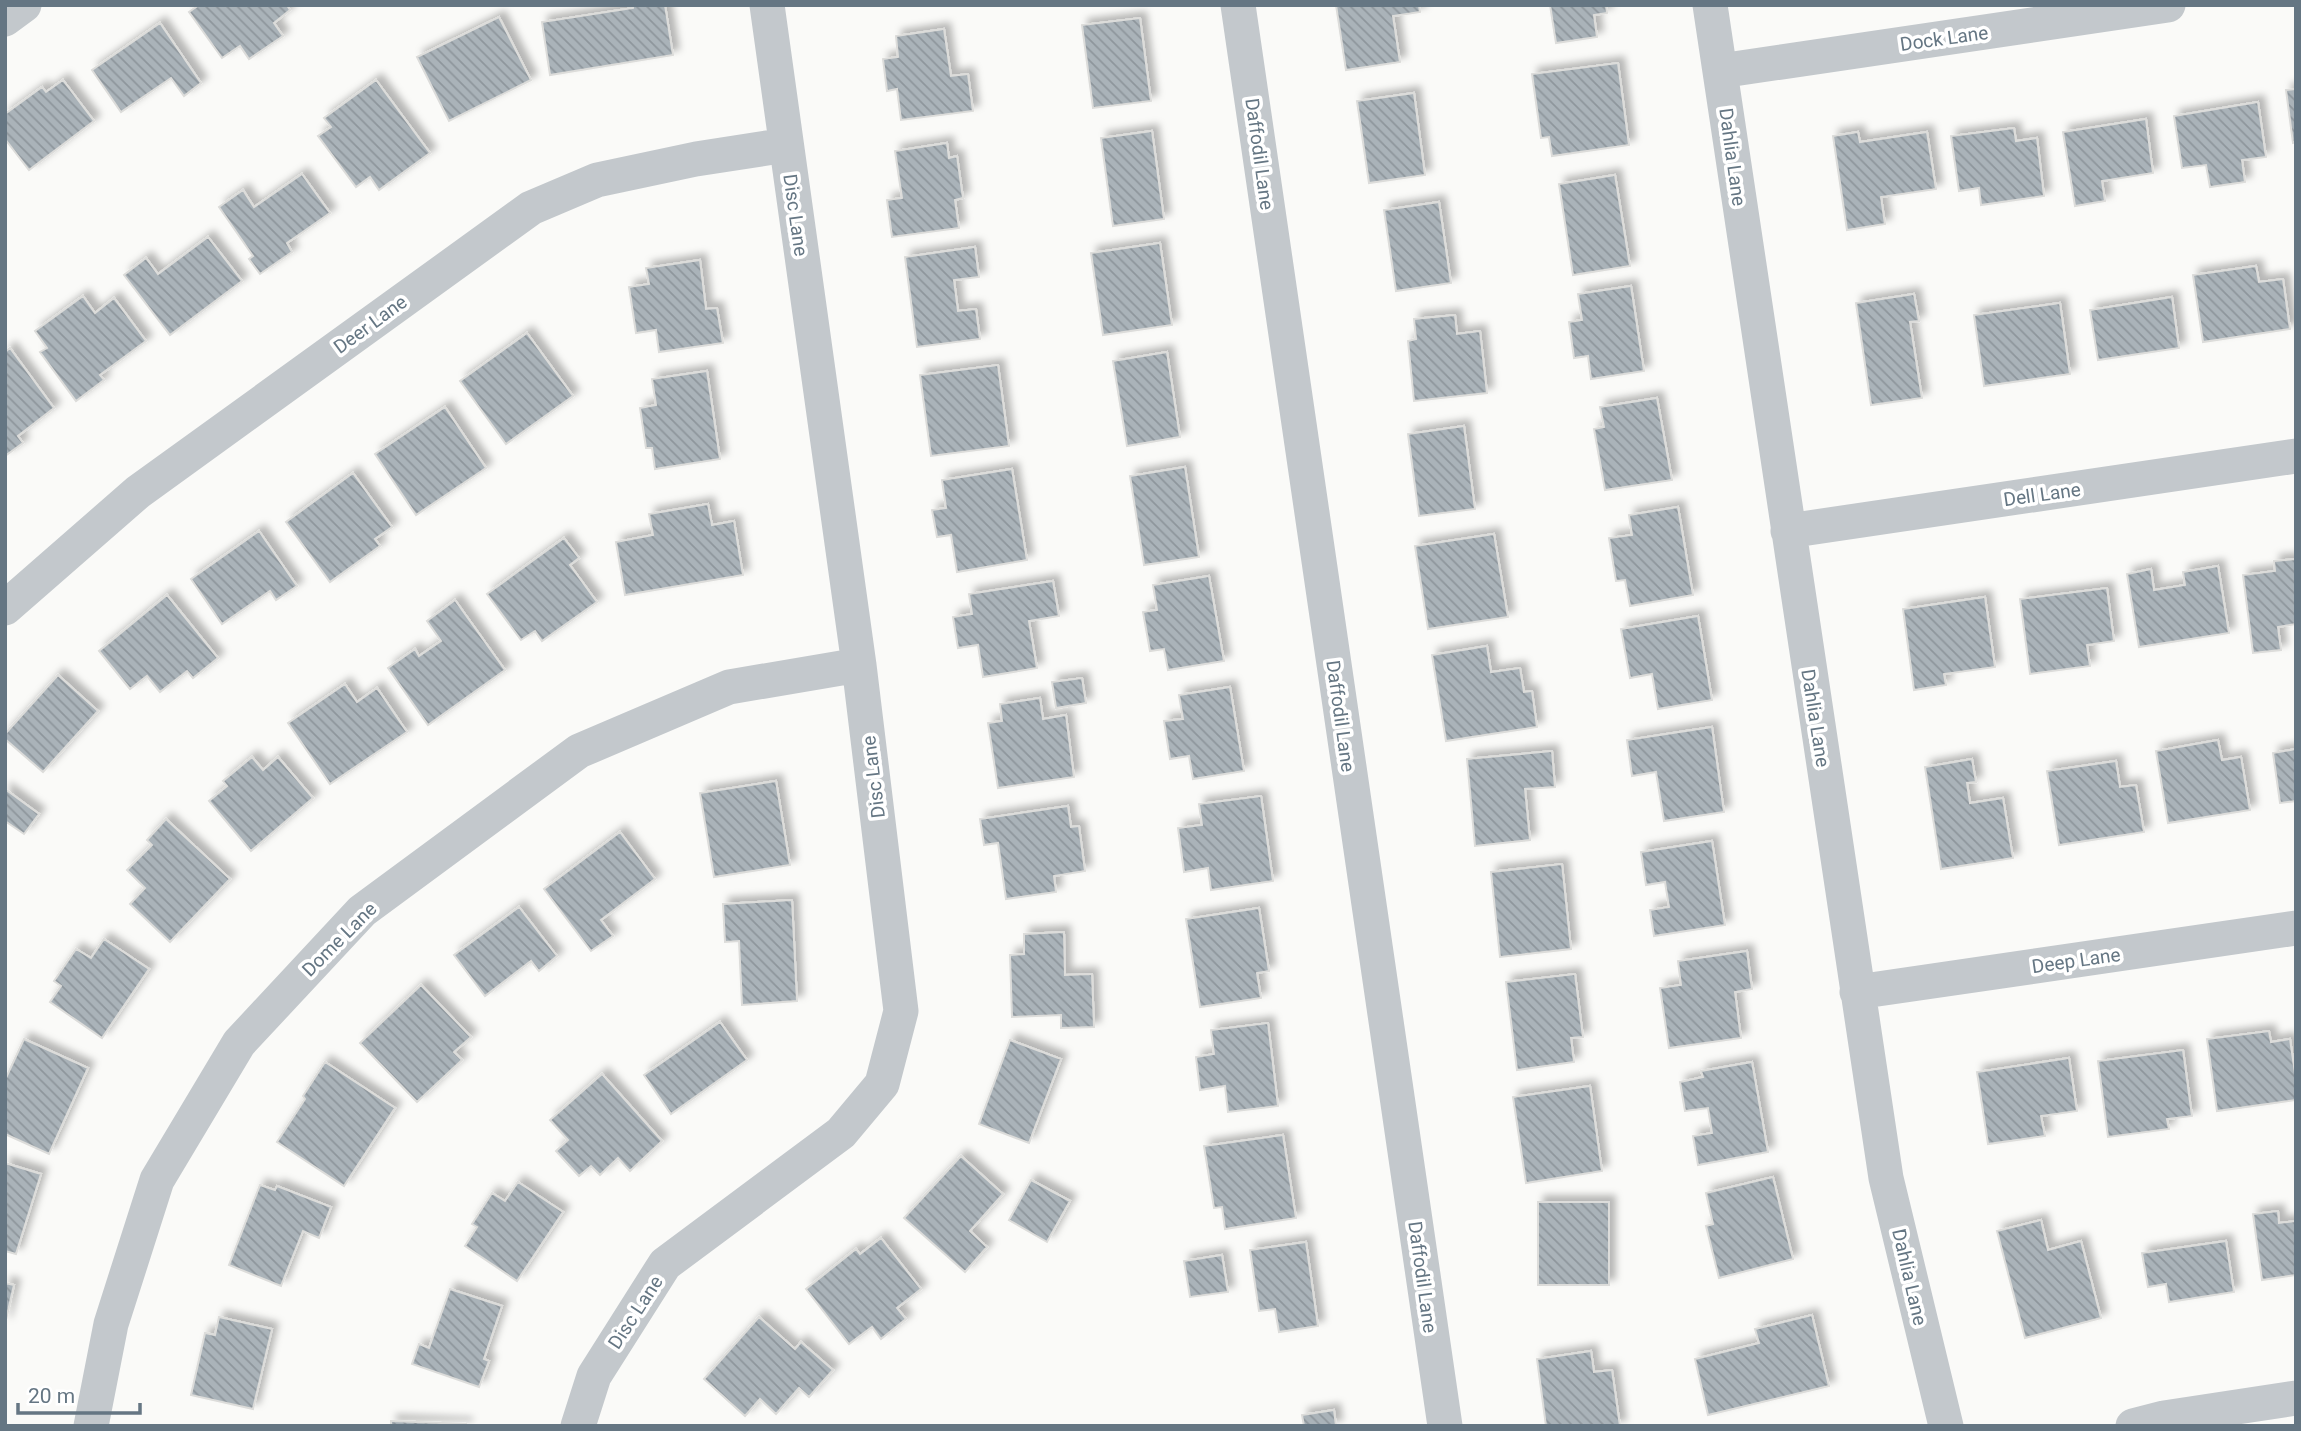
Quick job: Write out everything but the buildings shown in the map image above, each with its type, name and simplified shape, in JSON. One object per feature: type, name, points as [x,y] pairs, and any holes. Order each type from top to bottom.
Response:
[{"type":"street","points":[[5,19],[24,5]]},
{"type":"street","name":"Disc Lane","points":[[578,1426],[594,1376],[666,1264],[841,1133],[882,1084],[901,1011],[859,666],[767,5]]},
{"type":"street","name":"Daffodil Lane","points":[[1238,5],[1445,1426]]},
{"type":"street","name":"Dahlia Lane","points":[[1710,5],[1886,1178],[1946,1426]]},
{"type":"street","name":"Dock Lane","points":[[1720,71],[2168,5]]},
{"type":"street","name":"Deer Lane","points":[[5,608],[138,492],[531,208],[597,180],[696,159],[786,145]]},
{"type":"street","name":"Dell Lane","points":[[1788,531],[2296,456]]},
{"type":"street","name":"Dome Lane","points":[[91,1426],[111,1324],[157,1180],[240,1043],[362,911],[579,751],[729,687],[859,666]]},
{"type":"street","name":"Deep Lane","points":[[1857,992],[2296,928]]},
{"type":"street","points":[[2133,1426],[2164,1418],[2296,1398]]}]
